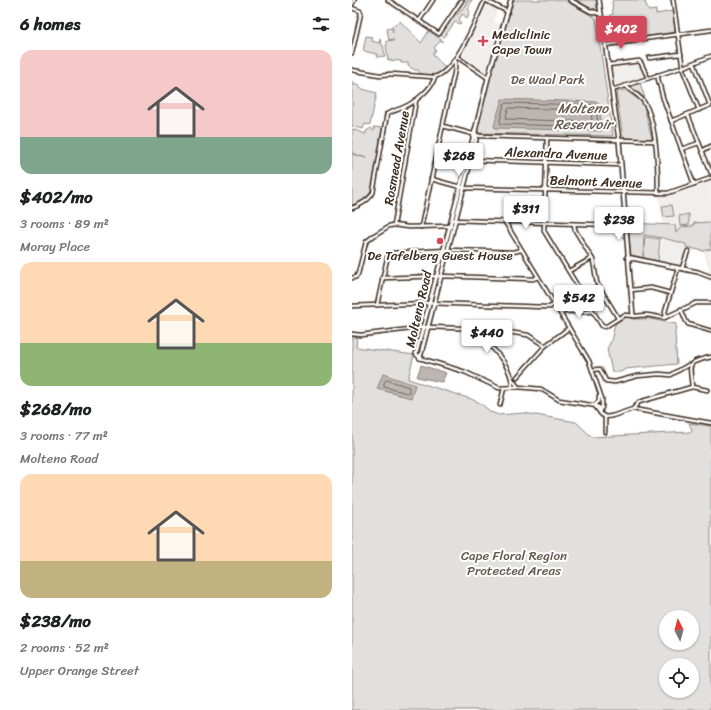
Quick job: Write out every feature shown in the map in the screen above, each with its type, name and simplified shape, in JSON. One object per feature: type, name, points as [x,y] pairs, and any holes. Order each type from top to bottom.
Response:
[{"type":"street","points":[[352,4],[354,0]]},
{"type":"street","points":[[388,0],[440,34],[462,0]]},
{"type":"street","points":[[419,21],[433,0]]},
{"type":"street","points":[[421,226],[457,57],[485,0],[508,12]]},
{"type":"street","name":"Molteno Road","points":[[420,358],[416,354],[419,350],[427,327],[426,314],[463,173],[475,134],[488,78],[511,0]]},
{"type":"street","points":[[570,0],[590,11],[601,14]]},
{"type":"street","points":[[599,0],[619,140],[624,224],[632,316]]},
{"type":"street","points":[[673,0],[683,67],[700,110]]},
{"type":"street","points":[[352,8],[360,11],[361,13],[352,53]]},
{"type":"street","points":[[642,39],[711,30]]},
{"type":"street","points":[[605,45],[636,41]]},
{"type":"street","points":[[649,58],[681,54]]},
{"type":"street","points":[[612,90],[683,67],[711,56]]},
{"type":"street","points":[[457,57],[488,78]]},
{"type":"street","name":"Rosmead Avenue","points":[[394,225],[416,100],[429,88],[435,77],[442,73],[456,60]]},
{"type":"street","points":[[608,65],[639,61],[648,78]]},
{"type":"street","points":[[671,121],[700,110],[709,106],[710,104],[694,63]]},
{"type":"street","points":[[450,66],[453,66],[455,69]]},
{"type":"street","points":[[352,70],[380,75],[435,77]]},
{"type":"street","points":[[657,75],[663,98],[694,184]]},
{"type":"street","points":[[626,86],[643,100],[648,108],[655,141],[658,193]]},
{"type":"street","points":[[352,208],[368,199],[373,193],[387,114],[416,100]]},
{"type":"street","points":[[688,114],[711,173]]},
{"type":"street","points":[[443,126],[475,134],[655,141]]},
{"type":"street","name":"Molteno Road","points":[[422,340],[423,328],[434,303],[468,174],[474,149],[475,134]]},
{"type":"street","points":[[547,138],[544,231],[604,327],[626,315],[666,317],[698,302],[711,303]]},
{"type":"street","points":[[682,149],[699,142]]},
{"type":"street","points":[[702,151],[711,146]]},
{"type":"street","points":[[470,148],[474,149]]},
{"type":"street","name":"Alexandra Avenue","points":[[467,160],[620,165]]},
{"type":"street","points":[[463,173],[468,174]]},
{"type":"street","name":"Belmont Avenue","points":[[431,179],[464,188],[671,193],[711,178]]},
{"type":"street","points":[[451,219],[574,224],[624,224]]},
{"type":"street","points":[[506,222],[509,230],[589,361],[602,406],[600,413]]},
{"type":"street","points":[[574,224],[575,230],[592,258],[597,283],[618,318]]},
{"type":"street","points":[[352,278],[356,277],[358,274],[364,248],[368,240],[382,230],[394,225],[408,227],[454,226]]},
{"type":"street","points":[[377,305],[387,257],[392,253],[443,250],[514,252],[521,250]]},
{"type":"street","points":[[666,317],[665,312],[670,293],[688,251]]},
{"type":"street","points":[[628,257],[698,272],[711,277]]},
{"type":"street","points":[[569,271],[592,258]]},
{"type":"street","points":[[440,260],[445,262]]},
{"type":"street","points":[[382,278],[441,276],[533,279],[538,277]]},
{"type":"street","points":[[630,290],[650,288],[670,293]]},
{"type":"street","points":[[432,292],[436,294]]},
{"type":"street","points":[[352,306],[434,303],[549,307],[554,304]]},
{"type":"street","points":[[681,309],[688,324],[711,331]]},
{"type":"street","points":[[560,313],[593,311]]},
{"type":"street","points":[[426,314],[430,315]]},
{"type":"street","points":[[352,334],[361,335],[427,327],[490,329],[528,335],[545,346]]},
{"type":"street","points":[[517,377],[545,346],[569,328]]},
{"type":"street","points":[[478,329],[478,332],[508,368],[512,387]]},
{"type":"street","points":[[592,370],[599,369],[606,381],[615,382],[637,376],[672,374],[688,365],[691,365],[695,361],[711,357]]},
{"type":"street","points":[[420,358],[465,372],[494,386],[504,388],[518,387],[541,389],[559,400],[599,407],[600,413],[605,417],[633,409],[711,422]]},
{"type":"street","points":[[691,365],[692,387]]},
{"type":"street","points":[[511,377],[518,387]]},
{"type":"street","points":[[633,409],[639,402],[692,387],[707,390]]},
{"type":"street","points":[[500,405],[504,388]]},
{"type":"street","points":[[595,406],[599,401],[599,393]]},
{"type":"street","points":[[605,417],[605,432]]},
{"type":"shaded area","name":"Mediclinic Cape Town","points":[[486,3],[498,9],[494,22],[502,25],[486,75],[461,57]]},
{"type":"shaded area","points":[[637,62],[640,63],[645,77],[615,86],[613,85],[611,66]]},
{"type":"shaded area","points":[[711,180],[711,275],[707,274],[709,270],[703,251],[686,248],[681,265],[658,261],[663,238],[671,241],[677,240],[675,224],[663,224],[658,195],[669,195]]},
{"type":"green space","points":[[464,0],[472,0],[468,9],[470,11],[467,18],[462,14],[459,20],[461,22],[460,24],[455,22],[444,37],[441,35]]},
{"type":"green space","name":"De Waal Park","points":[[514,0],[564,0],[596,18],[613,136],[479,133],[477,128],[489,80]]},
{"type":"green space","points":[[576,0],[596,0],[597,8],[592,9]]},
{"type":"green space","points":[[613,0],[644,0],[649,11],[656,10],[656,14],[673,11],[675,32],[630,39],[628,25],[615,30],[610,16],[613,14]]},
{"type":"green space","points":[[400,21],[421,43],[429,31],[443,41],[440,41],[434,48],[436,50],[433,55],[445,67],[440,72],[428,75],[421,74],[418,70],[408,66],[408,63],[388,60],[386,45],[387,41],[394,39],[389,40],[387,29],[392,28],[393,32],[392,26]]},
{"type":"green space","points":[[366,36],[372,37],[372,41],[379,43],[380,39],[385,56],[377,57],[377,54],[363,51]]},
{"type":"green space","points":[[352,81],[354,84],[359,86],[359,88],[377,93],[370,125],[365,124],[363,129],[352,126]]},
{"type":"green space","points":[[640,83],[645,98],[632,88],[632,85]]},
{"type":"green space","points":[[625,90],[641,101],[645,110],[652,139],[623,138],[616,92]]},
{"type":"green space","points":[[374,127],[382,128],[371,192],[365,199],[352,205],[352,154],[366,158],[352,153],[352,129],[366,134],[366,131],[371,128],[373,131],[375,130]]},
{"type":"green space","points":[[672,205],[674,216],[664,217],[662,206]]},
{"type":"green space","points":[[689,214],[689,225],[680,226],[679,216]]},
{"type":"green space","points":[[711,222],[711,249],[703,251],[686,247],[686,244],[644,235],[643,257],[645,237],[660,239],[658,261],[631,255],[628,223],[675,225],[676,233],[681,227],[693,226],[694,223]]},
{"type":"green space","points":[[630,317],[634,319],[650,319],[676,324],[675,334],[677,364],[625,369],[621,372],[612,372],[607,349],[611,341],[615,324],[624,318]]},
{"type":"green space","name":"Cape Floral Region Protected Areas","points":[[352,337],[357,337],[356,347],[414,355],[408,379],[471,399],[498,415],[524,413],[576,422],[592,437],[690,432],[692,430],[689,423],[711,426],[711,710],[352,710]]},
{"type":"water","name":"Molteno Reservoir","points":[[502,99],[598,102],[603,130],[495,128],[494,126]]},
{"type":"water","points":[[421,365],[446,373],[442,382],[417,377]]},
{"type":"water","points":[[383,374],[415,385],[411,398],[377,389]]},
{"type":"waterway","points":[[464,7],[468,0]]},
{"type":"waterway","points":[[457,15],[463,8]]},
{"type":"waterway","points":[[602,127],[613,127]]},
{"type":"place","name":"Mediclinic Cape Town","points":[[483,41]]},
{"type":"place","name":"De Tafelberg Guest House","points":[[440,241]]}]
